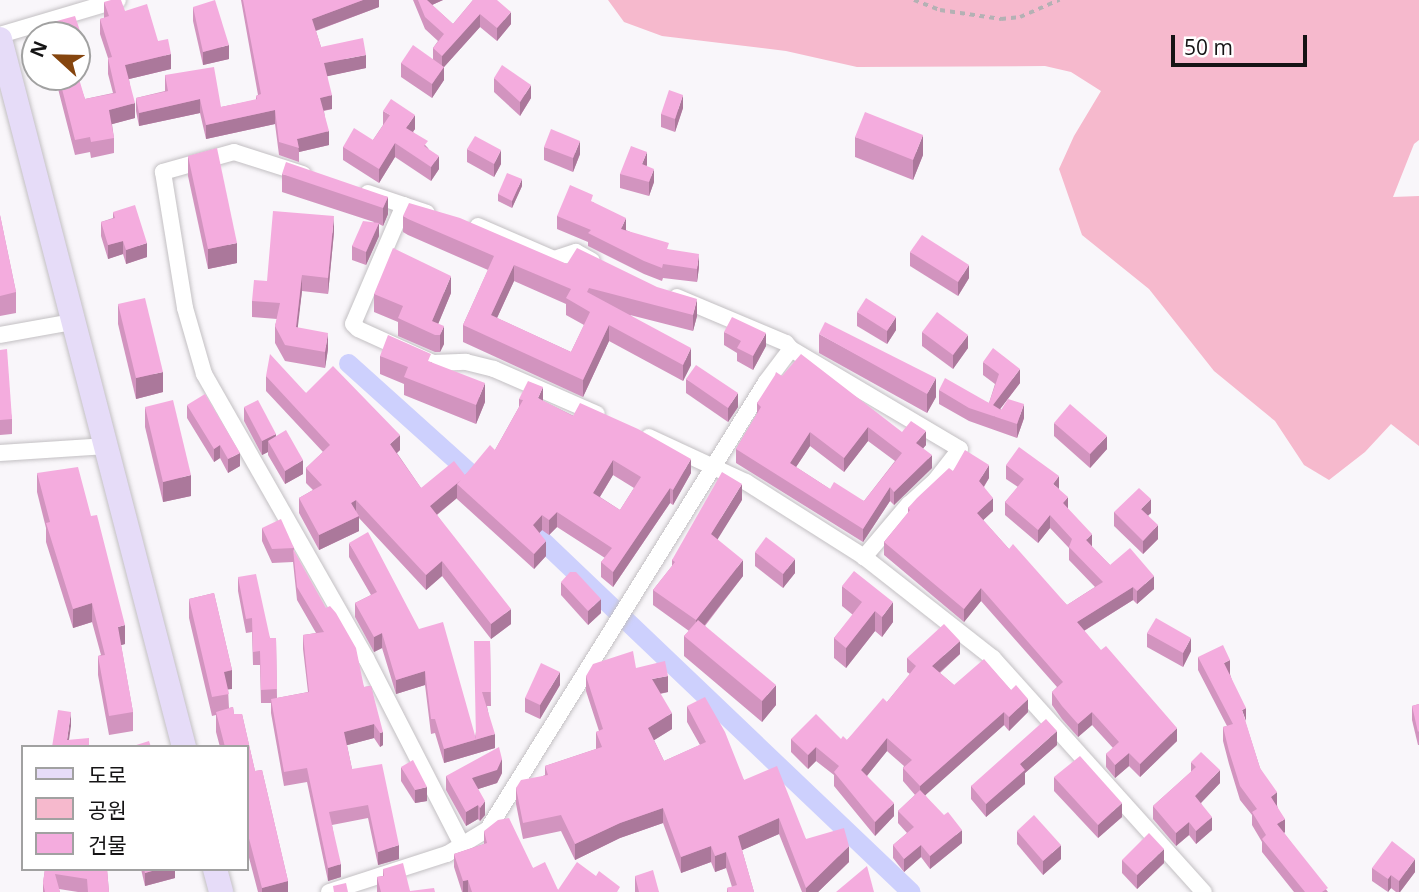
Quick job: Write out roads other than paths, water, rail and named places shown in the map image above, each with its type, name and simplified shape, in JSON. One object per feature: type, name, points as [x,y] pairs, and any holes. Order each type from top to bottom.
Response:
[{"type":"main road","points":[[0,37],[183,745]]},
{"type":"main road","points":[[216,871],[221,892]]},
{"type":"street","points":[[0,37],[118,0]]},
{"type":"street","points":[[322,180],[234,152],[163,172],[185,308],[204,374],[366,658],[461,844]]},
{"type":"street","points":[[346,187],[453,222],[470,222],[554,259],[576,252],[610,270]]},
{"type":"street","points":[[404,205],[353,324],[433,363],[466,362],[494,369],[714,466],[864,557],[993,658],[1204,892]]},
{"type":"street","points":[[667,293],[786,343],[960,449],[936,480],[909,504],[864,557]]},
{"type":"street","points":[[0,335],[72,322]]},
{"type":"street","points":[[329,892],[447,854],[488,829],[766,382],[792,349]]},
{"type":"street","points":[[0,453],[107,446]]},
{"type":"waterway","points":[[348,363],[488,489]]},
{"type":"waterway","points":[[527,526],[911,892]]}]
